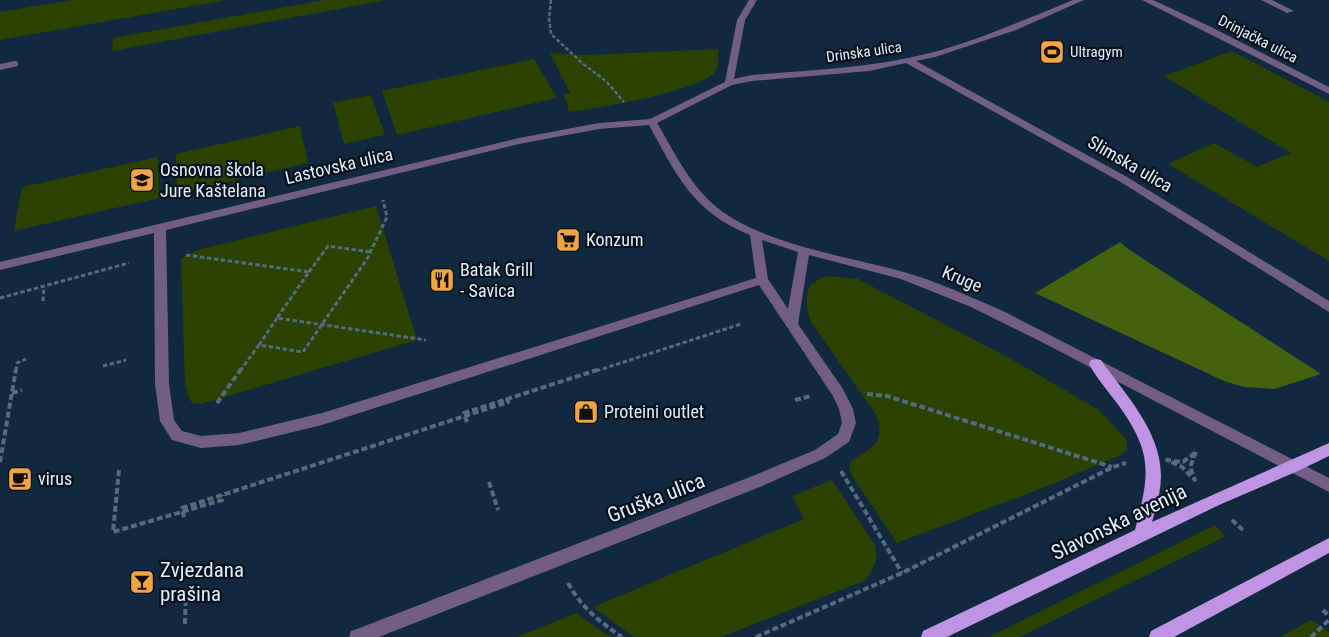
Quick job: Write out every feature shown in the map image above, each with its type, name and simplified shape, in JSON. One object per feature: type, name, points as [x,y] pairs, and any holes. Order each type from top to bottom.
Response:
[{"type":"main road","points":[[1096,364],[1139,426],[1150,446],[1154,477],[1141,536]]},
{"type":"main road","name":"Slavonska avenija","points":[[929,637],[1214,500],[1293,467],[1329,449]]},
{"type":"main road","points":[[1157,637],[1329,545]]},
{"type":"street","points":[[729,83],[741,20],[753,0]]},
{"type":"street","name":"Drinska ulica","points":[[652,122],[729,83],[752,78],[869,68],[908,61],[962,46],[1013,28],[1080,0]]},
{"type":"street","name":"Drinjačka ulica","points":[[1146,0],[1206,28],[1329,92]]},
{"type":"street","points":[[1265,0],[1290,11]]},
{"type":"street","name":"Slimska ulica","points":[[908,61],[1123,179],[1329,307]]},
{"type":"street","points":[[0,67],[16,64]]},
{"type":"street","name":"Lastovska ulica","points":[[0,266],[519,141],[599,126],[652,122]]},
{"type":"street","name":"Kruge","points":[[652,122],[690,186],[702,201],[721,216],[755,233],[804,250],[877,268],[930,285],[976,304],[1329,485]]},
{"type":"street","points":[[160,227],[162,384],[167,421],[177,436],[201,442],[239,439],[322,419],[762,280]]},
{"type":"street","name":"Gruška ulica","points":[[357,637],[755,482],[820,454],[844,438],[849,423],[846,409],[838,393],[762,280],[755,233]]},
{"type":"street","points":[[792,325],[804,250]]},
{"type":"path","points":[[551,0],[549,18],[551,34],[582,63],[606,81],[626,103]]},
{"type":"path","points":[[258,345],[303,352],[370,252],[387,218],[383,200]]},
{"type":"path","points":[[217,402],[328,246],[370,252]]},
{"type":"path","points":[[179,254],[309,272]]},
{"type":"path","points":[[0,298],[129,263]]},
{"type":"path","points":[[43,301],[44,287]]},
{"type":"path","points":[[277,318],[426,340]]},
{"type":"path","points":[[467,422],[464,413],[740,324]]},
{"type":"path","points":[[0,462],[17,363],[26,359]]},
{"type":"path","points":[[103,366],[126,360]]},
{"type":"path","points":[[12,393],[22,390]]},
{"type":"path","points":[[795,400],[819,394],[855,392],[887,396],[1113,467]]},
{"type":"path","points":[[184,517],[182,508],[508,402],[507,398]]},
{"type":"path","points":[[1196,452],[1190,467],[1195,480],[1182,466],[1167,460],[1188,462],[1196,452]]},
{"type":"path","points":[[756,637],[902,573],[1113,467],[1131,461]]},
{"type":"path","points":[[119,470],[112,532],[222,500],[223,494]]},
{"type":"path","points":[[841,471],[902,573]]},
{"type":"path","points":[[489,482],[498,510]]},
{"type":"path","points":[[1229,516],[1242,530]]},
{"type":"path","points":[[558,559],[574,596],[594,618],[622,637]]},
{"type":"path","points":[[185,624],[186,590]]},
{"type":"path","points":[[1311,637],[1329,618],[1323,610]]},
{"type":"green space","points":[[73,0],[227,0],[0,40],[0,12]]},
{"type":"green space","points":[[325,0],[387,0],[112,51],[113,38]]},
{"type":"green space","points":[[718,49],[718,64],[715,72],[690,86],[646,98],[568,112],[568,106],[563,94],[570,93],[550,53],[587,55]]},
{"type":"green space","points":[[1232,51],[1329,102],[1329,261],[1168,164],[1214,143],[1257,167],[1291,153],[1164,76]]},
{"type":"green space","points":[[534,59],[557,98],[397,135],[382,91]]},
{"type":"green space","points":[[371,95],[385,135],[344,144],[333,103]]},
{"type":"green space","points":[[300,126],[308,163],[177,194],[176,154]]},
{"type":"green space","points":[[158,157],[159,198],[14,231],[22,187]]},
{"type":"green space","points":[[376,206],[417,340],[201,404],[192,403],[185,383],[181,258],[201,249]]},
{"type":"green space","points":[[1120,242],[1321,374],[1274,389],[1244,387],[1224,381],[1035,293]]},
{"type":"green space","points":[[829,276],[858,279],[1013,360],[1099,410],[1127,440],[1127,450],[1119,456],[1045,487],[897,543],[852,476],[849,468],[851,461],[872,447],[879,437],[880,430],[875,413],[811,322],[808,312],[807,299],[810,285],[821,278]]},
{"type":"green space","points":[[832,480],[875,545],[875,564],[871,573],[864,581],[721,637],[634,637],[593,607],[804,519],[792,496]]},
{"type":"green space","points":[[1215,525],[1225,536],[1215,542],[1019,637],[989,637]]},
{"type":"green space","points":[[576,613],[610,637],[517,637]]},
{"type":"green space","points":[[1311,620],[1329,632],[1329,637],[1280,637]]},
{"type":"place","name":"Ultragym","points":[[1052,52]]},
{"type":"place","name":"Osnovna škola Jure Kaštelana","points":[[142,180]]},
{"type":"place","name":"Konzum","points":[[568,240]]},
{"type":"place","name":"Batak Grill - Savica","points":[[442,280]]},
{"type":"place","name":"Proteini outlet","points":[[586,412]]},
{"type":"place","name":"virus","points":[[20,479]]},
{"type":"place","name":"Zvjezdana prašina","points":[[142,582]]}]
